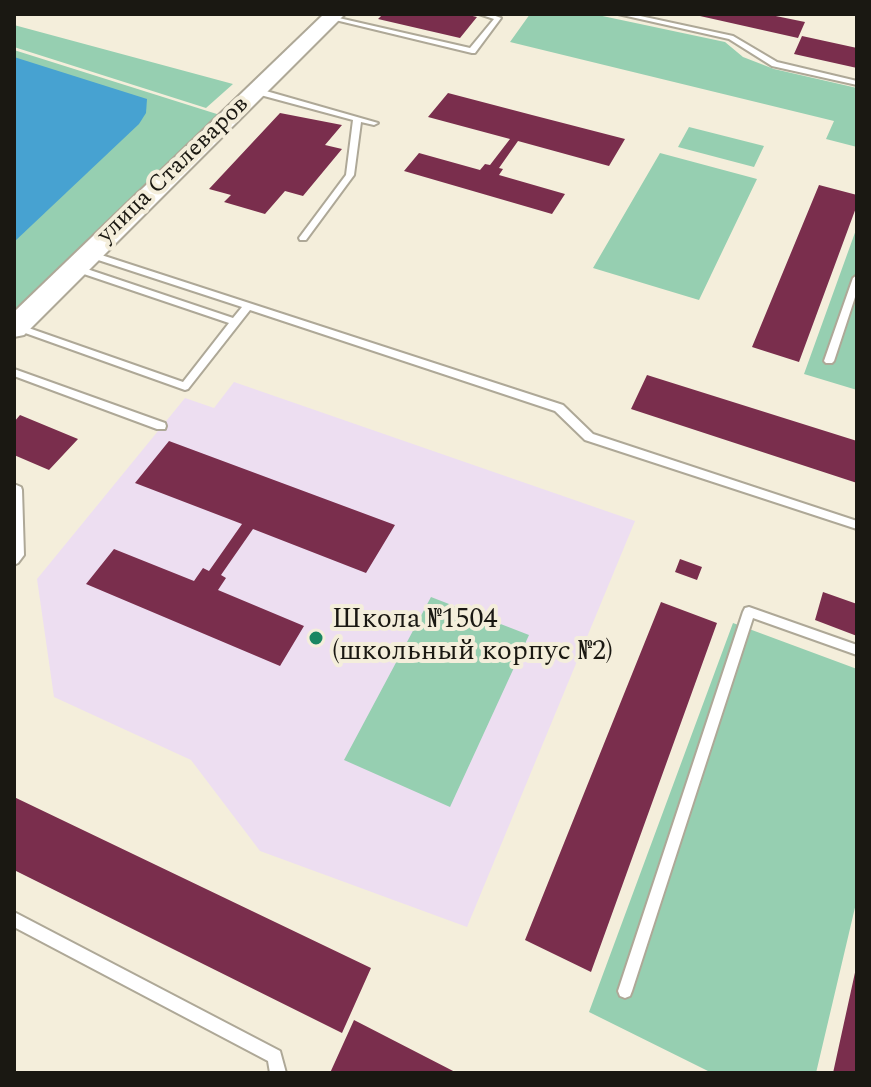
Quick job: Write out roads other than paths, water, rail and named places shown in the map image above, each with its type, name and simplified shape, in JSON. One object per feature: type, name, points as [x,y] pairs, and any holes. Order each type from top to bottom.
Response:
[{"type":"main road","name":"улица Сталеваров","points":[[15,327],[332,16]]},
{"type":"lane","points":[[332,16],[472,51],[498,18],[482,14]]},
{"type":"lane","points":[[621,14],[731,37],[775,64],[857,83]]},
{"type":"lane","points":[[256,91],[374,123]]},
{"type":"lane","points":[[303,238],[350,175],[357,119]]},
{"type":"lane","points":[[82,261],[248,306],[559,408],[589,437],[857,525]]},
{"type":"lane","points":[[82,261],[235,322]]},
{"type":"lane","points":[[829,361],[857,278]]},
{"type":"lane","points":[[15,327],[185,386],[248,306]]},
{"type":"lane","points":[[14,372],[161,426]]},
{"type":"lane","points":[[14,488],[17,490],[18,555],[14,560]]},
{"type":"lane","points":[[625,991],[749,612],[857,650]]},
{"type":"lane","points":[[14,919],[275,1056],[278,1073]]},
{"type":"water","points":[[14,57],[147,99],[146,113],[139,124],[14,242]]},
{"type":"place","name":"Школа №1504 (школьный корпус №2)","points":[[316,638]]}]
